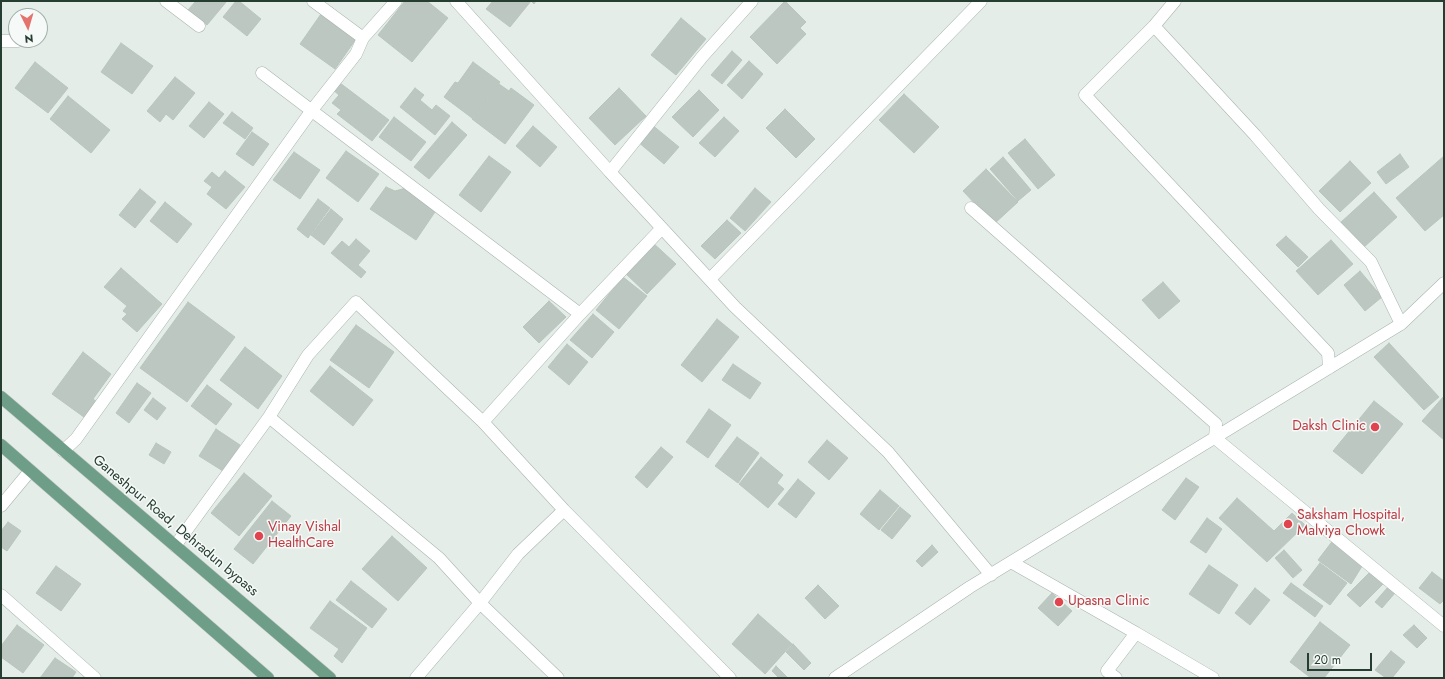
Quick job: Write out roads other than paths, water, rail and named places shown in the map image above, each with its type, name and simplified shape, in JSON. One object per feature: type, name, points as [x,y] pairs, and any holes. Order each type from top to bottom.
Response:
[{"type":"main road","name":"Ganeshpur Road, Dehradun bypass","points":[[1,397],[330,678]]},
{"type":"main road","points":[[1,445],[268,678]]},
{"type":"street","points":[[166,1],[199,26]]},
{"type":"street","points":[[313,1],[363,38]]},
{"type":"street","points":[[64,450],[76,439],[312,110],[356,54],[363,38],[396,1]]},
{"type":"street","points":[[456,1],[610,172],[735,307],[888,452],[991,575]]},
{"type":"street","points":[[610,172],[702,57],[752,1]]},
{"type":"street","points":[[710,279],[981,1]]},
{"type":"street","points":[[1175,1],[1154,26],[1085,95],[1328,353],[1329,368]]},
{"type":"street","points":[[1154,26],[1255,135],[1319,209],[1371,262],[1401,324]]},
{"type":"street","points":[[262,74],[312,110],[580,314]]},
{"type":"street","points":[[971,208],[1216,424],[1215,438]]},
{"type":"street","points":[[483,422],[580,314],[662,228]]},
{"type":"street","points":[[835,678],[1011,562],[1401,324],[1444,283]]},
{"type":"street","points":[[175,546],[269,417],[308,355],[356,302],[483,422],[564,510],[730,678]]},
{"type":"street","points":[[269,417],[439,558],[480,603],[558,678]]},
{"type":"street","points":[[1215,438],[1444,626]]},
{"type":"street","points":[[1,506],[30,470]]},
{"type":"street","points":[[416,678],[480,603],[518,554],[564,510]]},
{"type":"street","points":[[1011,562],[1212,678]]},
{"type":"street","points":[[1,595],[95,678]]},
{"type":"street","points":[[1116,678],[1107,671],[1136,633]]},
{"type":"place","name":"Daksh Clinic","points":[[1375,427]]},
{"type":"place","name":"Saksham Hospital, Malviya Chowk","points":[[1288,524]]},
{"type":"place","name":"Vinay Vishal HealthCare","points":[[259,536]]},
{"type":"place","name":"Upasna Clinic","points":[[1059,602]]}]
